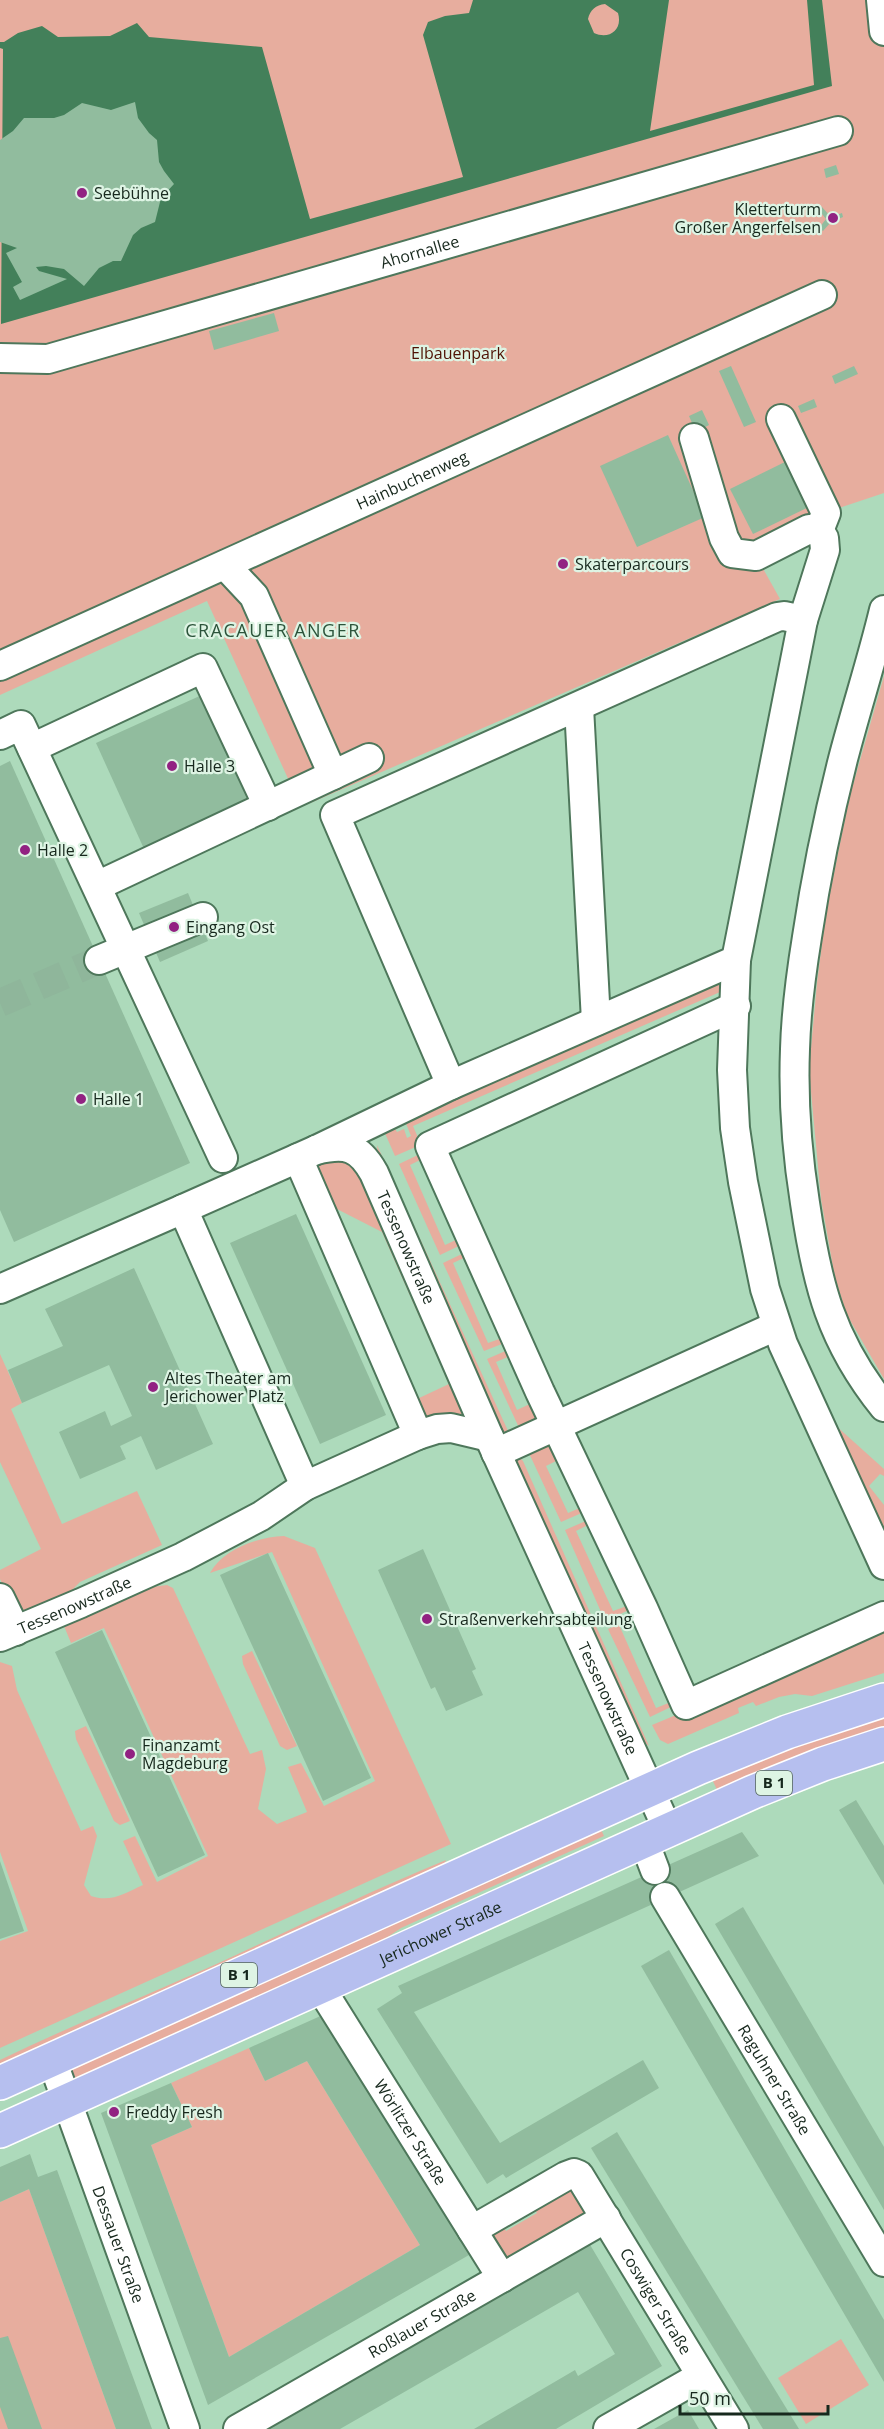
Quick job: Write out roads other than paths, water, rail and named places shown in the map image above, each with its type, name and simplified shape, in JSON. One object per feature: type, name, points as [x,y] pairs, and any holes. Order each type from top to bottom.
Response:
[{"type":"main road","name":"B 1","points":[[0,2083],[764,1740],[884,1700]]},
{"type":"main road","name":"Jerichower Straße","points":[[0,2131],[320,1987],[656,1847],[777,1782],[884,1744]]},
{"type":"street","points":[[881,0],[884,31]]},
{"type":"street","name":"Ahornallee","points":[[0,358],[48,359],[838,131]]},
{"type":"street","name":"Hainbuchenweg","points":[[0,666],[822,296]]},
{"type":"street","points":[[781,419],[826,513],[819,531]]},
{"type":"street","points":[[694,438],[724,538],[732,553],[756,556],[804,530],[819,531],[825,539],[825,550],[803,620],[736,960],[732,1070],[735,1128],[756,1249],[776,1326],[884,1565]]},
{"type":"street","points":[[225,565],[254,596],[333,775]]},
{"type":"street","points":[[884,610],[826,831],[799,989],[795,1049],[796,1111],[801,1176],[818,1281],[831,1319],[846,1351],[863,1380],[884,1407]]},
{"type":"street","points":[[451,1085],[335,815],[777,618],[789,617],[803,620]]},
{"type":"street","points":[[32,748],[203,668],[268,806]]},
{"type":"street","points":[[579,706],[596,1021]]},
{"type":"street","points":[[0,735],[21,725],[223,1158]]},
{"type":"street","points":[[97,886],[369,758]]},
{"type":"street","points":[[99,960],[203,917]]},
{"type":"street","points":[[418,1435],[307,1154],[451,1085],[736,960]]},
{"type":"street","points":[[736,1006],[430,1146],[518,1343],[686,1705],[884,1616]]},
{"type":"street","name":"Tessenowstraße","points":[[0,1289],[307,1154],[334,1147],[349,1148],[359,1152],[367,1161],[650,1790],[656,1847]]},
{"type":"street","points":[[183,1209],[305,1486]]},
{"type":"street","points":[[493,1445],[556,1425],[776,1326]]},
{"type":"street","name":"Tessenowstraße","points":[[8,1634],[183,1557],[261,1516],[305,1486],[418,1435],[437,1429],[451,1428],[493,1445]]},
{"type":"street","points":[[0,1598],[8,1634]]},
{"type":"street","name":"Raguhner Straße","points":[[665,1898],[884,2262]]},
{"type":"street","name":"Wörlitzer Straße","points":[[320,1987],[502,2278]]},
{"type":"street","name":"Dessauer Straße","points":[[52,2060],[185,2429]]},
{"type":"street","name":"Coswiger Straße","points":[[472,2230],[566,2176],[576,2173],[581,2176],[734,2429]]},
{"type":"street","name":"Roßlauer Straße","points":[[238,2429],[606,2218]]},
{"type":"street","points":[[608,2429],[701,2376]]},
{"type":"tunnel","points":[[0,1003],[99,960]]},
{"type":"place","name":"Seebühne","points":[[82,193]]},
{"type":"place","name":"Kletterturm Großer Angerfelsen","points":[[833,218]]},
{"type":"place","name":"Skaterparcours","points":[[563,564]]},
{"type":"place","name":"Halle 3","points":[[172,766]]},
{"type":"place","name":"Halle 2","points":[[25,850]]},
{"type":"place","name":"Eingang Ost","points":[[174,927]]},
{"type":"place","name":"Halle 1","points":[[81,1099]]},
{"type":"place","name":"Altes Theater am Jerichower Platz","points":[[153,1387]]},
{"type":"place","name":"Straßenverkehrsabteilung","points":[[427,1619]]},
{"type":"place","name":"Finanzamt Magdeburg","points":[[130,1754]]},
{"type":"place","name":"Freddy Fresh","points":[[114,2112]]},
{"type":"district","name":"CRACAUER ANGER","points":[[273,631]]},
{"type":"park label","name":"Elbauenpark","points":[[458,353]]}]
